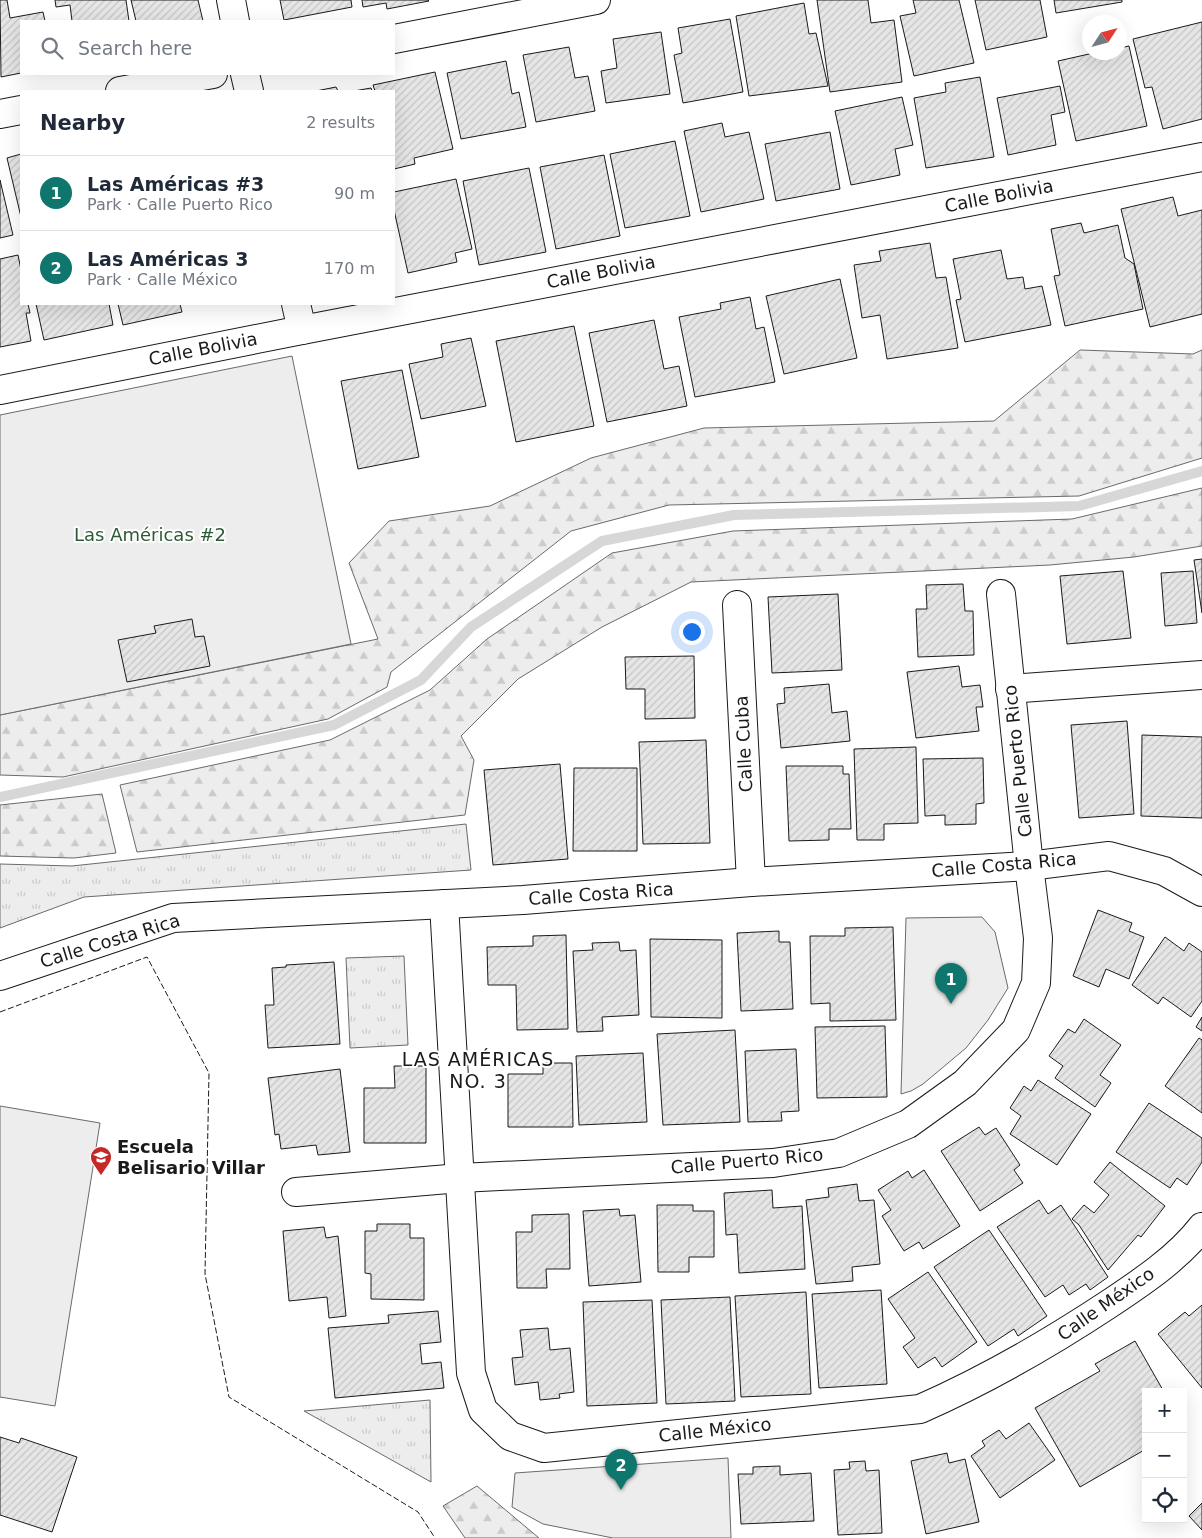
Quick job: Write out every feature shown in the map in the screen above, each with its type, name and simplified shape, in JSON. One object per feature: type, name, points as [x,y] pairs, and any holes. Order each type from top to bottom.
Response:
[{"type":"street","points":[[231,0],[235,20]]},
{"type":"street","points":[[395,39],[596,0]]},
{"type":"street","points":[[125,90],[208,75]]},
{"type":"street","points":[[246,75],[249,90]]},
{"type":"street","points":[[0,114],[20,110]]},
{"type":"street","name":"Calle Bolivia","points":[[0,390],[1202,157]]},
{"type":"street","points":[[296,305],[302,330]]},
{"type":"street","name":"Calle Puerto Rico","points":[[296,1192],[460,1178],[773,1163],[839,1153],[908,1124],[965,1084],[1016,1030],[1036,983],[1038,938],[1001,594]]},
{"type":"street","name":"Calle Cuba","points":[[736,605],[751,882]]},
{"type":"street","points":[[1010,689],[1202,674]]},
{"type":"street","name":"Calle Costa Rica","points":[[0,976],[173,918],[523,900],[751,882],[1029,866],[1109,856],[1164,871],[1202,892]]},
{"type":"street","name":"Calle México","points":[[444,904],[471,1373],[483,1410],[510,1436],[544,1448],[920,1410],[966,1389],[1026,1357],[1078,1325],[1140,1283],[1192,1240],[1202,1227]]},
{"type":"green space","points":[[1080,350],[1193,354],[1202,350],[1202,458],[1079,496],[669,505],[571,531],[391,672],[387,687],[328,719],[63,777],[0,775],[0,715],[378,639],[349,563],[389,521],[490,506],[591,458],[704,428],[994,421]]},
{"type":"green space","points":[[1202,488],[1202,546],[1134,557],[1050,565],[691,582],[602,627],[518,679],[461,736],[474,760],[465,815],[137,852],[120,785],[330,740],[430,690],[487,639],[612,553],[733,531],[1072,519]]},
{"type":"green space","points":[[102,794],[116,853],[74,858],[0,856],[0,805]]},
{"type":"green space","points":[[466,824],[471,870],[84,897],[0,928],[0,864],[72,866]]},
{"type":"green space","points":[[404,956],[408,1045],[350,1048],[346,958]]},
{"type":"green space","points":[[430,1400],[431,1482],[304,1411]]},
{"type":"green space","points":[[477,1486],[539,1538],[465,1538],[443,1506]]},
{"type":"shaded area","name":"Las Américas #2","points":[[292,356],[351,644],[0,715],[0,415]]},
{"type":"shaded area","points":[[982,917],[995,932],[1008,988],[988,1020],[966,1048],[923,1084],[901,1094],[906,918]]},
{"type":"shaded area","points":[[0,1106],[100,1123],[55,1406],[0,1397]]},
{"type":"shaded area","points":[[728,1458],[731,1538],[613,1538],[543,1524],[512,1507],[515,1473]]},
{"type":"building","points":[[0,0],[7,0],[10,18],[43,12],[45,20],[20,20],[20,73],[1,77]]},
{"type":"building","points":[[55,0],[126,0],[129,20],[72,20],[70,5],[56,7]]},
{"type":"building","points":[[131,0],[198,0],[203,20],[136,20]]},
{"type":"building","points":[[280,0],[351,0],[352,7],[284,20]]},
{"type":"building","points":[[362,0],[429,1],[387,9],[386,3],[363,7]]},
{"type":"building","points":[[817,0],[868,0],[871,23],[894,20],[902,82],[830,92]]},
{"type":"building","points":[[913,0],[959,0],[974,63],[914,76],[900,16],[916,13]]},
{"type":"building","points":[[975,0],[1040,0],[1047,37],[986,50]]},
{"type":"building","points":[[1054,0],[1122,0],[1122,2],[1056,13]]},
{"type":"building","points":[[804,3],[809,34],[816,33],[828,86],[749,96],[736,16]]},
{"type":"building","points":[[730,19],[743,92],[683,103],[674,55],[682,53],[678,28]]},
{"type":"building","points":[[1202,22],[1202,119],[1163,129],[1152,87],[1145,88],[1133,39]]},
{"type":"building","points":[[661,32],[670,94],[606,103],[601,71],[617,68],[613,39]]},
{"type":"building","points":[[1127,46],[1129,46],[1147,126],[1076,141],[1058,61],[1082,56],[1082,60],[1127,60]]},
{"type":"building","points":[[569,47],[575,78],[588,76],[595,111],[536,122],[523,55]]},
{"type":"building","points":[[506,61],[512,94],[519,92],[526,127],[461,139],[447,73]]},
{"type":"building","points":[[435,72],[453,149],[414,158],[415,164],[395,169],[395,90],[375,90],[373,85]]},
{"type":"building","points":[[980,77],[994,157],[926,168],[914,98],[946,92],[945,83]]},
{"type":"building","points":[[1060,86],[1065,112],[1051,115],[1056,145],[1008,155],[997,98]]},
{"type":"building","points":[[336,87],[338,90],[321,90]]},
{"type":"building","points":[[902,97],[913,145],[895,149],[900,175],[851,185],[835,111]]},
{"type":"building","points":[[722,123],[725,137],[749,132],[764,199],[701,212],[684,131]]},
{"type":"building","points":[[830,132],[840,189],[776,201],[765,144]]},
{"type":"building","points":[[675,141],[690,216],[625,228],[610,154]]},
{"type":"building","points":[[20,154],[20,213],[7,158]]},
{"type":"building","points":[[604,155],[620,236],[556,249],[540,167]]},
{"type":"building","points":[[529,168],[546,252],[479,265],[463,181]]},
{"type":"building","points":[[456,179],[472,249],[455,253],[457,262],[408,273],[395,214],[395,192]]},
{"type":"building","points":[[0,180],[13,235],[0,238]]},
{"type":"building","points":[[1173,197],[1178,216],[1202,210],[1202,314],[1150,327],[1121,209]]},
{"type":"building","points":[[1081,223],[1084,233],[1118,225],[1125,258],[1134,264],[1143,309],[1065,326],[1054,276],[1060,275],[1051,229]]},
{"type":"building","points":[[930,243],[936,278],[946,277],[958,348],[887,359],[880,315],[862,318],[854,265],[881,261],[879,251]]},
{"type":"building","points":[[1001,250],[1007,279],[1023,277],[1025,289],[1042,286],[1051,325],[965,342],[956,300],[961,299],[953,259]]},
{"type":"building","points":[[18,255],[20,265],[20,305],[28,305],[30,313],[26,313],[31,341],[0,347],[0,259]]},
{"type":"building","points":[[840,279],[857,358],[784,374],[766,296]]},
{"type":"building","points":[[750,297],[756,329],[764,327],[775,382],[695,397],[679,317],[721,309],[720,303]]},
{"type":"building","points":[[36,305],[109,305],[113,325],[44,340]]},
{"type":"building","points":[[118,305],[180,305],[182,312],[123,325]]},
{"type":"building","points":[[654,320],[664,369],[679,366],[687,406],[607,422],[589,333]]},
{"type":"building","points":[[574,326],[594,426],[516,442],[496,341]]},
{"type":"building","points":[[471,338],[486,406],[421,419],[409,364],[443,357],[441,344]]},
{"type":"building","points":[[402,370],[419,457],[358,469],[341,381]]},
{"type":"building","points":[[1202,559],[1202,613],[1194,560]]},
{"type":"building","points":[[1123,571],[1131,638],[1067,644],[1060,576]]},
{"type":"building","points":[[1193,571],[1197,623],[1165,626],[1161,573]]},
{"type":"building","points":[[963,584],[965,611],[973,611],[974,655],[918,657],[916,609],[927,609],[926,585]]},
{"type":"building","points":[[838,594],[842,670],[772,673],[768,597]]},
{"type":"building","points":[[192,619],[195,637],[204,636],[210,666],[127,682],[118,640],[156,633],[154,626]]},
{"type":"building","points":[[694,656],[695,718],[645,719],[645,689],[626,689],[625,657]]},
{"type":"building","points":[[959,666],[962,687],[980,685],[983,707],[976,707],[979,731],[916,738],[907,672]]},
{"type":"building","points":[[829,684],[832,713],[847,711],[850,741],[781,748],[777,704],[785,703],[784,688]]},
{"type":"building","points":[[1127,721],[1134,814],[1079,818],[1071,725]]},
{"type":"building","points":[[1142,735],[1202,737],[1202,818],[1141,816]]},
{"type":"building","points":[[706,740],[710,843],[643,844],[639,742]]},
{"type":"building","points":[[916,747],[918,823],[884,824],[884,840],[857,840],[854,749]]},
{"type":"building","points":[[983,758],[984,803],[976,804],[976,824],[945,825],[945,815],[925,816],[923,759]]},
{"type":"building","points":[[560,764],[568,859],[493,865],[484,770]]},
{"type":"building","points":[[786,766],[843,766],[843,774],[849,774],[851,829],[829,829],[829,840],[789,841]]},
{"type":"building","points":[[574,768],[637,768],[637,851],[573,851]]},
{"type":"building","points":[[1098,910],[1132,923],[1129,931],[1144,937],[1129,979],[1106,969],[1099,987],[1073,976]]},
{"type":"building","points":[[893,927],[896,1020],[830,1021],[830,1003],[811,1004],[810,936],[845,936],[845,928]]},
{"type":"building","points":[[779,931],[779,942],[790,942],[793,1009],[741,1011],[737,933]]},
{"type":"building","points":[[566,935],[568,1029],[517,1030],[516,985],[488,985],[487,947],[533,946],[533,936]]},
{"type":"building","points":[[1165,937],[1184,951],[1189,943],[1202,952],[1202,1001],[1191,1017],[1163,997],[1158,1004],[1132,985]]},
{"type":"building","points":[[650,939],[722,940],[722,1018],[651,1017]]},
{"type":"building","points":[[619,942],[620,951],[636,950],[639,1015],[602,1017],[603,1031],[577,1032],[573,951],[593,950],[592,943]]},
{"type":"building","points":[[334,962],[340,1044],[268,1048],[265,1005],[274,1005],[272,968],[286,967],[286,965]]},
{"type":"building","points":[[1202,1017],[1202,1031],[1196,1027]]},
{"type":"building","points":[[1084,1019],[1121,1045],[1100,1075],[1111,1083],[1095,1107],[1055,1078],[1063,1066],[1049,1056],[1068,1029],[1075,1033]]},
{"type":"building","points":[[885,1026],[887,1097],[817,1098],[815,1027]]},
{"type":"building","points":[[735,1030],[740,1122],[663,1125],[657,1034]]},
{"type":"building","points":[[1199,1038],[1202,1040],[1202,1113],[1165,1086]]},
{"type":"building","points":[[796,1049],[799,1111],[781,1112],[782,1121],[748,1122],[745,1051]]},
{"type":"building","points":[[643,1053],[647,1122],[579,1125],[576,1056]]},
{"type":"building","points":[[543,1063],[572,1063],[573,1127],[508,1127],[508,1074],[543,1074]]},
{"type":"building","points":[[394,1066],[426,1066],[426,1143],[364,1143],[364,1088],[395,1088]]},
{"type":"building","points":[[340,1069],[350,1152],[318,1155],[316,1145],[281,1149],[279,1134],[275,1135],[268,1078]]},
{"type":"building","points":[[1038,1080],[1091,1114],[1057,1165],[1010,1134],[1021,1116],[1010,1108],[1024,1086],[1031,1091]]},
{"type":"building","points":[[1149,1103],[1202,1138],[1202,1162],[1187,1185],[1177,1178],[1170,1188],[1116,1152]]},
{"type":"building","points":[[979,1127],[985,1135],[996,1128],[1020,1165],[1014,1170],[1023,1183],[980,1211],[941,1151]]},
{"type":"building","points":[[1110,1162],[1165,1206],[1141,1237],[1138,1235],[1108,1270],[1079,1225],[1072,1219],[1084,1205],[1094,1213],[1109,1195],[1094,1182]]},
{"type":"building","points":[[924,1170],[960,1226],[923,1249],[919,1242],[904,1251],[882,1216],[891,1210],[878,1190],[908,1171],[912,1178]]},
{"type":"building","points":[[857,1184],[859,1201],[874,1200],[880,1264],[852,1267],[853,1281],[816,1284],[806,1200],[829,1197],[828,1188]]},
{"type":"building","points":[[772,1190],[773,1208],[802,1206],[805,1269],[739,1273],[737,1234],[726,1235],[724,1193]]},
{"type":"building","points":[[1039,1200],[1048,1214],[1061,1205],[1108,1277],[1090,1290],[1086,1284],[1069,1295],[1063,1285],[1045,1297],[997,1227]]},
{"type":"building","points":[[657,1205],[693,1205],[693,1211],[714,1211],[714,1257],[689,1257],[689,1272],[658,1272]]},
{"type":"building","points":[[619,1209],[620,1216],[635,1215],[641,1282],[589,1286],[583,1211]]},
{"type":"building","points":[[569,1214],[570,1269],[546,1269],[547,1288],[517,1288],[516,1232],[532,1232],[532,1215]]},
{"type":"building","points":[[377,1224],[410,1224],[410,1238],[424,1238],[424,1300],[371,1299],[371,1274],[365,1273],[365,1231],[377,1231]]},
{"type":"building","points":[[324,1227],[326,1238],[338,1236],[346,1316],[329,1318],[327,1297],[289,1301],[283,1231]]},
{"type":"building","points":[[989,1230],[1047,1316],[1018,1336],[1014,1329],[988,1346],[934,1267]]},
{"type":"building","points":[[928,1272],[977,1342],[942,1367],[935,1357],[918,1368],[903,1347],[915,1338],[888,1299]]},
{"type":"building","points":[[881,1290],[887,1384],[819,1388],[812,1294]]},
{"type":"building","points":[[806,1292],[811,1394],[741,1397],[735,1296]]},
{"type":"building","points":[[730,1297],[735,1401],[666,1404],[661,1300]]},
{"type":"building","points":[[652,1300],[657,1403],[587,1406],[583,1302]]},
{"type":"building","points":[[1202,1305],[1202,1388],[1158,1334],[1185,1312],[1189,1316]]},
{"type":"building","points":[[438,1311],[441,1342],[420,1344],[422,1364],[441,1362],[444,1388],[335,1398],[328,1328],[389,1323],[388,1315]]},
{"type":"building","points":[[548,1328],[550,1350],[570,1348],[574,1392],[559,1394],[560,1398],[540,1400],[538,1382],[515,1385],[512,1358],[523,1357],[520,1330]]},
{"type":"building","points":[[1135,1341],[1162,1388],[1142,1388],[1142,1451],[1080,1487],[1035,1408],[1100,1371],[1095,1364]]},
{"type":"building","points":[[1029,1423],[1055,1460],[1000,1498],[971,1456],[985,1446],[982,1441],[999,1430],[1006,1439]]},
{"type":"building","points":[[0,1437],[19,1443],[21,1438],[77,1457],[52,1532],[0,1515]]},
{"type":"building","points":[[947,1453],[949,1463],[965,1459],[979,1522],[926,1534],[911,1461]]},
{"type":"building","points":[[865,1461],[866,1471],[879,1470],[882,1533],[838,1535],[834,1470],[850,1469],[849,1462]]},
{"type":"building","points":[[780,1466],[780,1475],[811,1473],[814,1521],[741,1524],[738,1474],[753,1474],[753,1467]]},
{"type":"building","points":[[1202,1503],[1202,1530],[1189,1516]]},
{"type":"waterway","points":[[0,797],[334,725],[421,680],[471,627],[602,541],[734,515],[1079,506],[1202,471]]},
{"type":"fence","points":[[0,1012],[147,957],[209,1073],[205,1274],[229,1397],[418,1512],[435,1538]]},
{"type":"place","name":"Las Américas #3","points":[[951,1004]]},
{"type":"place","name":"Escuela Belisario Villar","points":[[101,1176]]},
{"type":"place","name":"Las Américas 3","points":[[621,1490]]},
{"type":"district","name":"LAS AMÉRICAS NO. 3","points":[[478,1070]]}]
